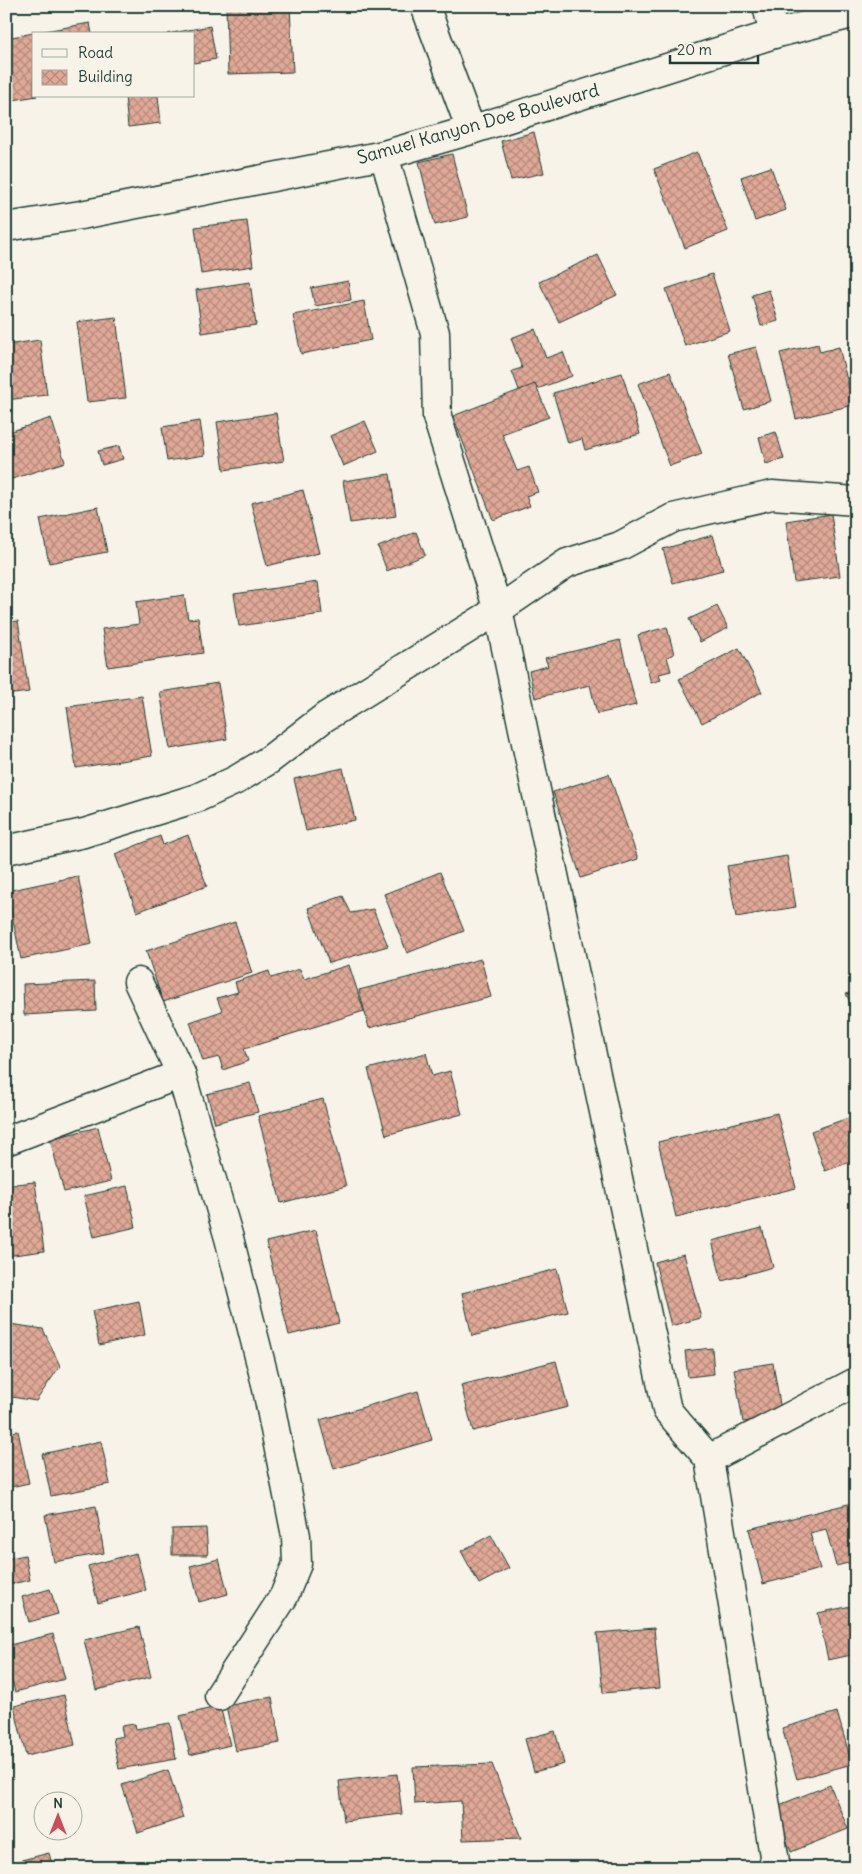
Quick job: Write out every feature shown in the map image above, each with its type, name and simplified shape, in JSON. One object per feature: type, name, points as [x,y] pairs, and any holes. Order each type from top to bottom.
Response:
[{"type":"street","points":[[425,6],[471,130]]},
{"type":"street","points":[[767,6],[774,34]]},
{"type":"street","name":"Samuel Kanyon Doe Boulevard","points":[[6,227],[81,215],[384,155],[471,130],[774,34],[856,13]]},
{"type":"street","points":[[384,155],[436,333],[437,416],[498,610],[667,1410],[709,1459],[776,1868]]},
{"type":"street","points":[[6,850],[103,827],[197,798],[236,780],[269,760],[325,717],[498,610],[567,563],[620,546],[673,518],[772,495],[856,501]]},
{"type":"street","points":[[138,982],[181,1074],[229,1238],[264,1375],[296,1536],[297,1564],[284,1596],[219,1696]]},
{"type":"street","points":[[6,1141],[181,1074]]},
{"type":"street","points":[[709,1459],[856,1382]]},
{"type":"building","points":[[226,6],[290,6],[293,72],[228,74]]},
{"type":"building","points":[[530,6],[560,6],[560,7],[531,11]]},
{"type":"building","points":[[90,23],[92,32],[40,32]]},
{"type":"building","points":[[210,26],[216,59],[195,63],[195,32],[178,32]]},
{"type":"building","points":[[32,33],[32,97],[13,100],[6,61],[6,38]]},
{"type":"building","points":[[125,98],[158,98],[161,123],[128,127]]},
{"type":"building","points":[[534,132],[544,173],[511,180],[501,141]]},
{"type":"building","points":[[697,152],[728,231],[685,248],[654,169]]},
{"type":"building","points":[[452,154],[468,217],[435,225],[419,162]]},
{"type":"building","points":[[771,167],[786,210],[755,221],[741,177]]},
{"type":"building","points":[[247,221],[253,266],[201,274],[195,227]]},
{"type":"building","points":[[598,255],[617,295],[559,322],[539,282]]},
{"type":"building","points":[[712,274],[730,331],[685,346],[666,289]]},
{"type":"building","points":[[348,281],[351,300],[315,306],[311,288]]},
{"type":"building","points":[[250,282],[256,325],[202,333],[196,290]]},
{"type":"building","points":[[769,290],[778,321],[761,326],[752,295]]},
{"type":"building","points":[[364,301],[371,340],[301,354],[293,315]]},
{"type":"building","points":[[116,317],[126,398],[87,402],[77,322]]},
{"type":"building","points":[[535,329],[546,358],[563,352],[572,376],[521,395],[512,371],[522,368],[511,338]]},
{"type":"building","points":[[40,340],[47,395],[6,400],[6,345]]},
{"type":"building","points":[[818,344],[820,352],[839,347],[853,405],[796,419],[780,353]]},
{"type":"building","points":[[756,347],[771,401],[744,409],[728,354]]},
{"type":"building","points":[[670,372],[702,454],[670,466],[638,384]]},
{"type":"building","points":[[622,373],[640,434],[585,450],[582,439],[568,443],[553,393]]},
{"type":"building","points":[[535,384],[549,417],[502,434],[517,471],[529,467],[538,492],[526,496],[530,506],[493,520],[453,416]]},
{"type":"building","points":[[276,413],[284,461],[224,470],[217,422]]},
{"type":"building","points":[[51,418],[65,462],[6,481],[6,433]]},
{"type":"building","points":[[200,421],[205,455],[167,461],[162,427]]},
{"type":"building","points":[[365,421],[378,451],[343,466],[330,436]]},
{"type":"building","points":[[776,432],[784,459],[766,464],[759,437]]},
{"type":"building","points":[[119,446],[123,459],[102,465],[98,451]]},
{"type":"building","points":[[390,474],[396,516],[350,523],[343,481]]},
{"type":"building","points":[[303,490],[319,553],[267,566],[251,503]]},
{"type":"building","points":[[98,507],[107,552],[49,563],[40,519]]},
{"type":"building","points":[[831,514],[840,576],[794,582],[786,521]]},
{"type":"building","points":[[416,532],[425,555],[387,571],[378,547]]},
{"type":"building","points":[[713,535],[723,570],[673,583],[663,549]]},
{"type":"building","points":[[318,582],[322,614],[239,626],[234,594]]},
{"type":"building","points":[[184,595],[188,619],[198,618],[203,653],[108,667],[102,629],[139,624],[136,602]]},
{"type":"building","points":[[717,606],[728,628],[700,642],[689,619]]},
{"type":"building","points":[[18,621],[29,692],[6,695],[6,623]]},
{"type":"building","points":[[667,627],[674,654],[667,657],[671,671],[659,674],[661,680],[651,683],[638,635]]},
{"type":"building","points":[[620,640],[636,705],[597,714],[590,685],[535,698],[529,671],[548,666],[545,658]]},
{"type":"building","points":[[739,648],[762,692],[702,723],[679,679]]},
{"type":"building","points":[[218,683],[227,739],[170,749],[160,692]]},
{"type":"building","points":[[142,696],[152,756],[76,768],[67,707]]},
{"type":"building","points":[[343,768],[355,820],[306,831],[294,779]]},
{"type":"building","points":[[609,774],[638,859],[581,878],[553,792]]},
{"type":"building","points":[[188,835],[207,886],[137,912],[115,854],[160,836],[163,845]]},
{"type":"building","points":[[787,856],[796,907],[736,917],[727,866]]},
{"type":"building","points":[[440,872],[464,931],[407,953],[384,894]]},
{"type":"building","points":[[78,876],[92,944],[21,959],[7,891]]},
{"type":"building","points":[[343,896],[351,913],[373,909],[388,946],[329,963],[308,908]]},
{"type":"building","points":[[235,922],[252,973],[163,1002],[146,951]]},
{"type":"building","points":[[481,959],[491,997],[369,1028],[359,990]]},
{"type":"building","points":[[349,965],[364,1011],[244,1049],[248,1061],[223,1070],[219,1057],[203,1061],[190,1022],[222,1011],[217,998],[238,992],[235,982],[269,971],[271,978],[300,969],[304,979]]},
{"type":"building","points":[[95,981],[96,1011],[24,1015],[23,984]]},
{"type":"building","points":[[856,990],[856,1013],[846,994]]},
{"type":"building","points":[[426,1053],[432,1076],[450,1071],[462,1114],[386,1135],[368,1069]]},
{"type":"building","points":[[250,1083],[258,1112],[215,1123],[207,1094]]},
{"type":"building","points":[[323,1099],[346,1186],[281,1203],[258,1116]]},
{"type":"building","points":[[777,1113],[796,1188],[676,1217],[658,1142]]},
{"type":"building","points":[[851,1117],[856,1132],[856,1160],[825,1171],[811,1131]]},
{"type":"building","points":[[98,1127],[111,1181],[64,1192],[50,1139]]},
{"type":"building","points":[[35,1182],[44,1251],[6,1256],[6,1185]]},
{"type":"building","points":[[127,1186],[136,1227],[94,1237],[84,1196]]},
{"type":"building","points":[[762,1228],[773,1267],[722,1281],[712,1241]]},
{"type":"building","points":[[316,1230],[339,1323],[289,1335],[266,1242]]},
{"type":"building","points":[[684,1254],[701,1318],[671,1326],[655,1262]]},
{"type":"building","points":[[557,1269],[568,1312],[472,1336],[462,1293]]},
{"type":"building","points":[[139,1301],[145,1335],[99,1345],[92,1311]]},
{"type":"building","points":[[10,1324],[43,1329],[60,1366],[36,1401],[6,1396],[6,1327]]},
{"type":"building","points":[[712,1348],[714,1374],[688,1377],[685,1351]]},
{"type":"building","points":[[556,1361],[568,1407],[473,1431],[461,1385]]},
{"type":"building","points":[[773,1363],[782,1416],[743,1422],[734,1369]]},
{"type":"building","points":[[418,1391],[432,1440],[334,1469],[320,1420]]},
{"type":"building","points":[[18,1431],[29,1483],[6,1488],[6,1433]]},
{"type":"building","points":[[101,1441],[110,1484],[51,1496],[42,1454]]},
{"type":"building","points":[[856,1502],[856,1561],[836,1566],[826,1529],[810,1533],[820,1569],[763,1584],[749,1529]]},
{"type":"building","points":[[96,1506],[104,1553],[54,1562],[45,1515]]},
{"type":"building","points":[[206,1528],[208,1555],[172,1555],[172,1529]]},
{"type":"building","points":[[491,1535],[509,1568],[479,1584],[461,1551]]},
{"type":"building","points":[[136,1553],[146,1590],[98,1603],[88,1566]]},
{"type":"building","points":[[25,1555],[30,1580],[6,1585],[6,1559]]},
{"type":"building","points":[[219,1559],[228,1594],[199,1602],[190,1566]]},
{"type":"building","points":[[50,1589],[58,1614],[29,1622],[22,1597]]},
{"type":"building","points":[[851,1606],[856,1627],[856,1654],[828,1660],[818,1613]]},
{"type":"building","points":[[139,1627],[151,1677],[96,1690],[84,1640]]},
{"type":"building","points":[[654,1628],[660,1688],[603,1693],[597,1633]]},
{"type":"building","points":[[53,1634],[65,1679],[15,1692],[6,1660],[6,1646]]},
{"type":"building","points":[[64,1695],[75,1745],[26,1756],[14,1706]]},
{"type":"building","points":[[272,1697],[280,1743],[236,1751],[226,1706]]},
{"type":"building","points":[[220,1706],[230,1745],[190,1755],[180,1716]]},
{"type":"building","points":[[856,1707],[856,1730],[851,1708]]},
{"type":"building","points":[[837,1712],[852,1764],[797,1779],[782,1728]]},
{"type":"building","points":[[170,1723],[176,1759],[119,1769],[113,1738],[123,1736],[121,1726],[135,1724],[136,1729]]},
{"type":"building","points":[[555,1731],[564,1764],[534,1772],[525,1739]]},
{"type":"building","points":[[492,1764],[521,1838],[463,1840],[461,1801],[415,1804],[413,1767]]},
{"type":"building","points":[[168,1770],[183,1818],[138,1833],[122,1785]]},
{"type":"building","points":[[397,1774],[402,1814],[344,1821],[339,1781]]},
{"type":"building","points":[[830,1785],[848,1829],[791,1852],[774,1807]]},
{"type":"building","points":[[49,1853],[53,1868],[6,1868],[6,1864]]},
{"type":"building","points":[[605,1861],[607,1868],[572,1868]]}]
